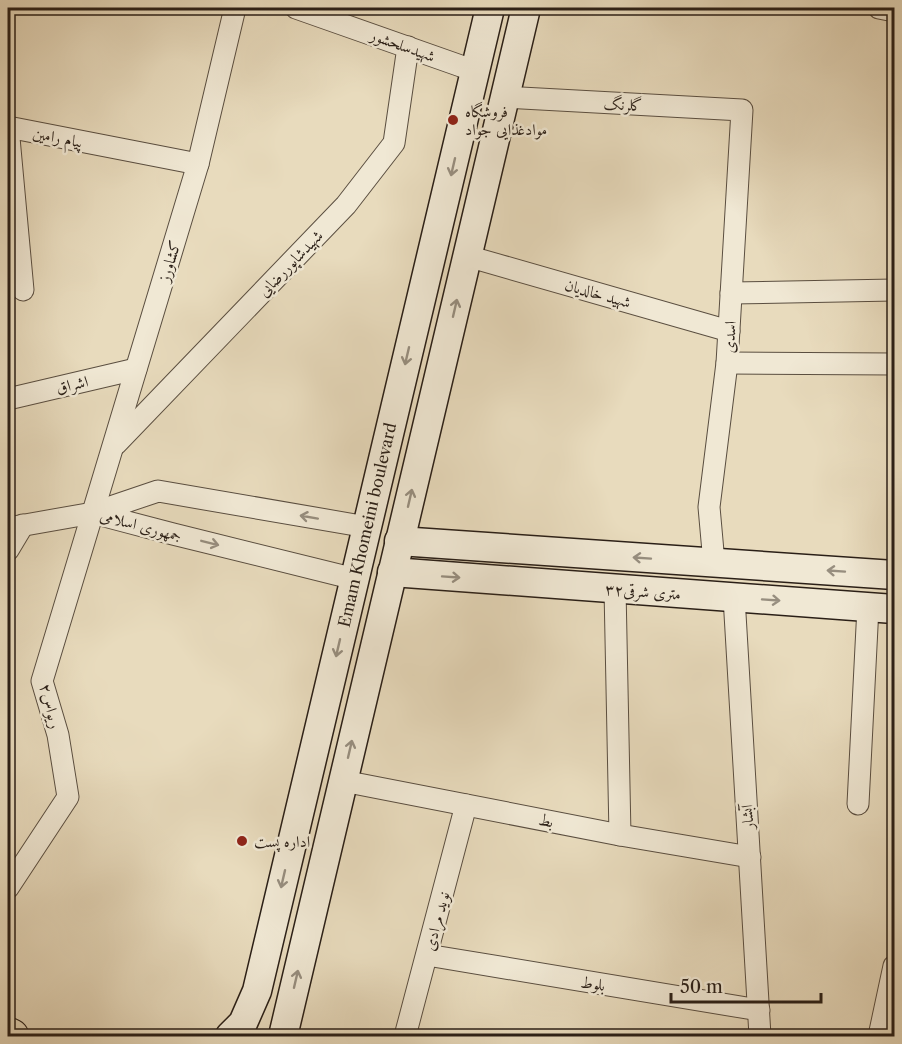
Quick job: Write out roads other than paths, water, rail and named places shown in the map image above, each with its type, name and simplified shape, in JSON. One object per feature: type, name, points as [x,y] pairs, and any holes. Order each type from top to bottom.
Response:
[{"type":"highway","points":[[8,1034],[12,1036]]},
{"type":"main road","name":"Emam Khomeini boulevard","points":[[230,1036],[243,1023],[257,990],[490,8]]},
{"type":"main road","points":[[283,1036],[526,8]]},
{"type":"main road","name":"متری شرقی۳۲","points":[[399,541],[894,575]]},
{"type":"main road","points":[[714,562],[734,597]]},
{"type":"main road","name":"متری شرقی۳۲","points":[[392,572],[881,608]]},
{"type":"main road","points":[[296,828],[330,837]]},
{"type":"street","name":"کشاورز","points":[[93,513],[198,164],[235,8]]},
{"type":"street","name":"شهیدسلحشور","points":[[296,8],[475,71]]},
{"type":"street","points":[[879,8],[894,12]]},
{"type":"street","name":"شهیدشاپوررضایی","points":[[113,447],[346,205],[394,143],[408,47]]},
{"type":"street","name":"گلرنگ","points":[[505,97],[741,110]]},
{"type":"street","name":"اسدی","points":[[714,562],[709,507],[728,363],[741,110]]},
{"type":"street","name":"پیام رامین","points":[[23,290],[8,127],[198,164]]},
{"type":"street","name":"شهید خالدیان","points":[[467,256],[729,330]]},
{"type":"street","points":[[731,293],[894,290]]},
{"type":"street","points":[[728,363],[894,364]]},
{"type":"street","name":"اشراق","points":[[8,399],[136,369]]},
{"type":"street","name":"جمهوری اسلامی","points":[[93,513],[158,491],[367,527]]},
{"type":"street","points":[[8,550],[15,527],[93,513]]},
{"type":"street","name":"جمهوری اسلامی","points":[[93,513],[355,579]]},
{"type":"street","name":"ریواس۲","points":[[8,888],[68,797],[58,735],[42,681],[93,513]]},
{"type":"street","points":[[615,589],[620,835]]},
{"type":"street","name":"آبشار","points":[[734,597],[760,1036]]},
{"type":"street","points":[[858,804],[881,608]]},
{"type":"street","name":"بط","points":[[343,781],[620,835],[750,857]]},
{"type":"street","name":"نوید مرادی","points":[[405,1036],[466,805]]},
{"type":"street","name":"بلوط","points":[[427,955],[759,1010]]},
{"type":"street","points":[[879,1036],[894,966]]},
{"type":"place","name":"فروشگاه موادغذایی جواد","points":[[453,120]]},
{"type":"place","name":"اداره پست","points":[[242,841]]}]
